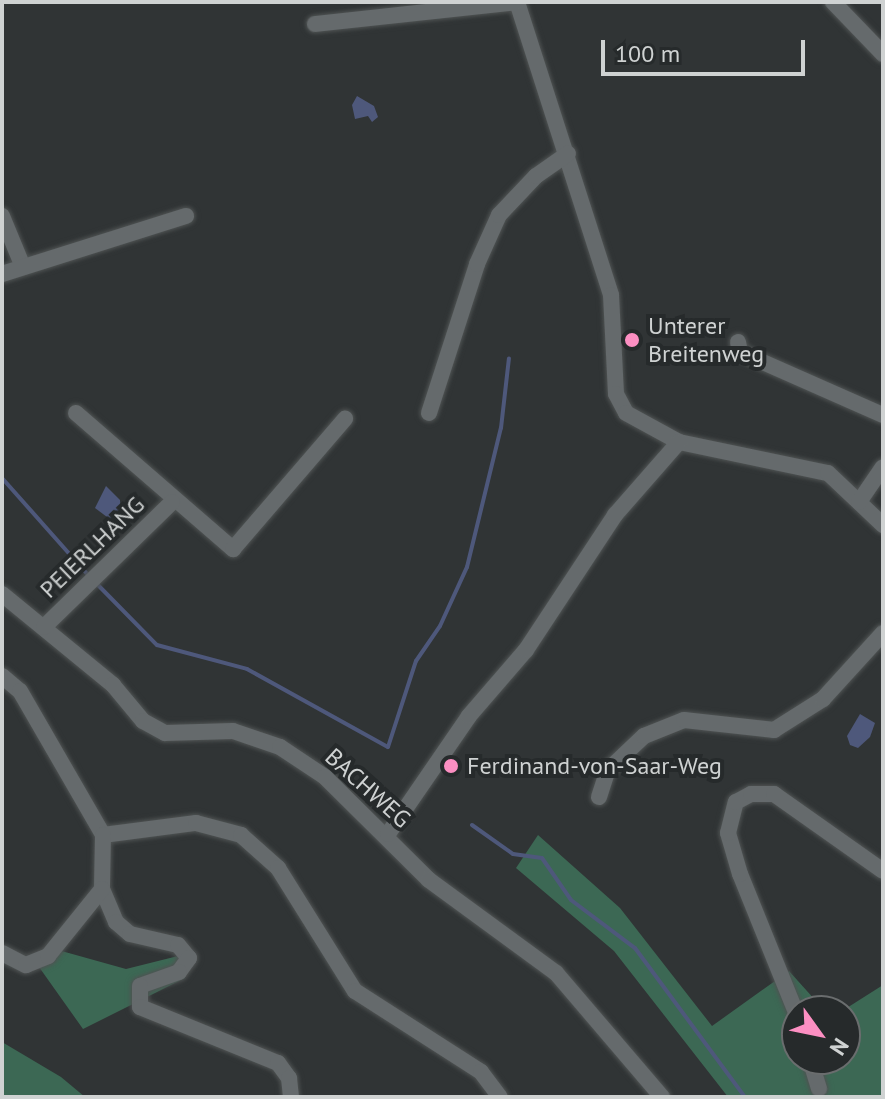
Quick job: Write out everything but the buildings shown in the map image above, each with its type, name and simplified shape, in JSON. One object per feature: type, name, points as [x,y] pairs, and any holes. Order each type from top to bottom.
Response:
[{"type":"street","points":[[315,24],[517,2],[611,295],[616,394],[636,420],[679,442],[828,473],[883,525]]},
{"type":"street","points":[[833,2],[883,54]]},
{"type":"street","points":[[429,413],[477,264],[499,215],[536,176],[568,154]]},
{"type":"street","points":[[2,216],[23,267]]},
{"type":"street","points":[[2,274],[186,216]]},
{"type":"street","points":[[738,342],[740,352],[883,415]]},
{"type":"street","name":"PEIERLHANG","points":[[76,413],[172,502],[233,549],[345,419]]},
{"type":"street","points":[[388,834],[469,716],[544,625],[615,515],[679,442]]},
{"type":"street","points":[[859,502],[883,467]]},
{"type":"street","name":"PEIERLHANG","points":[[44,627],[172,502]]},
{"type":"street","name":"BACHWEG","points":[[2,594],[113,685],[143,721],[165,733],[233,731],[280,747],[325,777],[388,834],[429,880],[556,973],[662,1097]]},
{"type":"street","points":[[599,797],[608,770],[644,736],[684,720],[774,730],[823,699],[883,633]]},
{"type":"street","points":[[2,676],[20,691],[103,835],[102,889],[122,929],[178,945],[189,958],[179,972],[140,986],[140,1007],[278,1063],[289,1078],[291,1097]]},
{"type":"street","points":[[789,995],[728,833],[736,802],[751,794],[774,794],[883,871]]},
{"type":"street","points":[[103,835],[196,823],[241,835],[278,868],[355,991],[481,1072],[500,1097]]},
{"type":"street","points":[[2,953],[8,961],[26,965],[48,956],[102,889]]},
{"type":"street","points":[[815,1075],[819,1089]]},
{"type":"green space","points":[[538,835],[620,908],[712,1026],[789,971],[811,995],[781,995],[781,1075],[861,1075],[861,999],[883,985],[883,1097],[728,1097],[614,951],[516,868]]},
{"type":"green space","points":[[58,950],[126,969],[178,956],[185,978],[83,1029],[39,967]]},
{"type":"green space","points":[[2,1042],[61,1077],[85,1097],[2,1097]]},
{"type":"water","points":[[357,96],[374,106],[378,117],[372,122],[368,116],[355,119],[352,105]]},
{"type":"water","points":[[106,486],[120,500],[121,515],[115,523],[95,508]]},
{"type":"water","points":[[860,714],[875,723],[870,737],[858,748],[850,745],[847,736]]},
{"type":"waterway","points":[[96,583],[157,645],[247,669],[388,747],[416,661],[440,626],[467,567],[501,428],[509,358]]},
{"type":"waterway","points":[[2,478],[89,576]]},
{"type":"waterway","points":[[472,825],[513,854],[542,858],[571,900],[635,948],[745,1097]]},
{"type":"place","name":"Unterer Breitenweg","points":[[632,340]]},
{"type":"place","name":"Ferdinand-von-Saar-Weg","points":[[451,766]]}]
